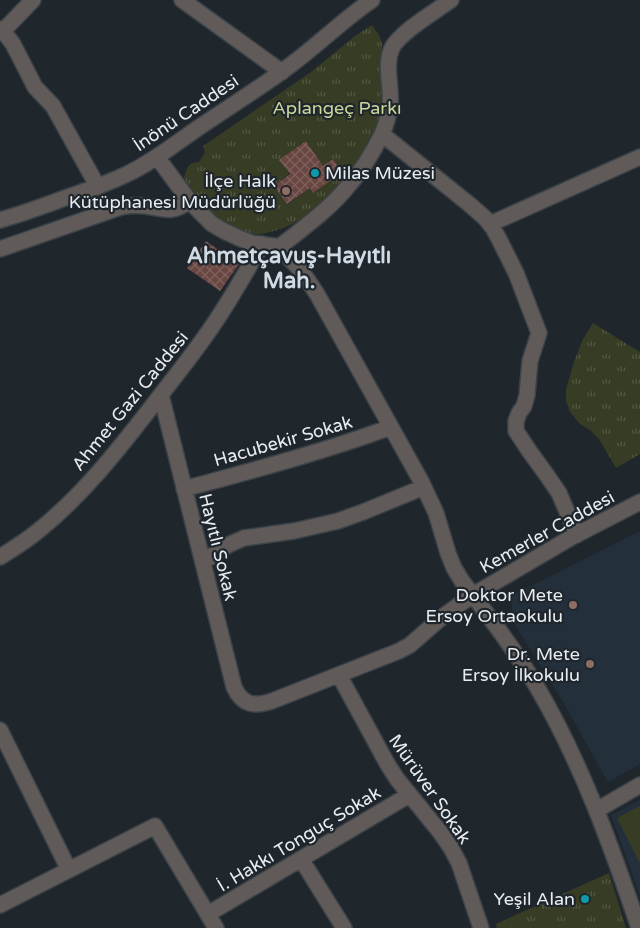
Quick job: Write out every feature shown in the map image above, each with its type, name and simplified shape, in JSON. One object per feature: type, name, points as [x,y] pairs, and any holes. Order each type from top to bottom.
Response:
[{"type":"street","points":[[33,0],[2,30],[13,44],[35,87],[53,106],[98,187]]},
{"type":"street","points":[[182,0],[282,72]]},
{"type":"street","name":"İnönü Caddesi","points":[[0,220],[98,187],[126,175],[158,157],[199,127],[282,72],[316,46],[338,25],[372,0]]},
{"type":"street","points":[[278,248],[318,216],[350,184],[382,134],[387,120],[390,104],[388,66],[393,46],[399,38],[451,0]]},
{"type":"street","points":[[382,134],[469,204],[490,224],[500,241],[516,274],[539,333],[530,361],[524,406],[516,421],[516,431],[558,493],[577,535]]},
{"type":"street","points":[[158,157],[189,201],[212,224],[252,243],[278,248],[296,265],[317,294],[424,487],[436,513],[454,568],[537,686],[555,719],[597,810],[639,928]]},
{"type":"street","points":[[490,224],[640,157]]},
{"type":"street","points":[[0,249],[121,207],[132,205],[174,210],[189,201]]},
{"type":"street","name":"Ahmet Gazi Caddesi","points":[[0,557],[37,532],[61,511],[117,450],[194,352],[221,314],[262,244]]},
{"type":"street","name":"Hayıtlı Sokak","points":[[161,395],[234,687],[241,699],[248,703]]},
{"type":"street","name":"Hacubekir Sokak","points":[[184,489],[352,442],[391,427]]},
{"type":"street","points":[[203,562],[228,545],[244,538],[294,531],[338,521],[424,487]]},
{"type":"street","name":"Kemerler Caddesi","points":[[248,703],[255,705],[272,701],[400,651],[473,595],[577,535],[640,502]]},
{"type":"street","name":"Mürüver Sokak","points":[[339,675],[384,759],[397,779],[451,848],[459,863],[481,928]]},
{"type":"street","points":[[0,730],[69,870]]},
{"type":"street","points":[[597,810],[640,785]]},
{"type":"street","name":"İ. Hakkı Tonguç Sokak","points":[[208,914],[410,795]]},
{"type":"street","points":[[0,904],[155,826],[216,928]]},
{"type":"street","points":[[301,860],[344,928]]},
{"type":"shaded area","name":"Dr. Mete Ersoy İlkokulu","points":[[640,531],[640,764],[608,782],[558,693],[515,625],[511,602],[513,595]]},
{"type":"shaded area","points":[[640,800],[640,896],[611,815]]},
{"type":"green space","name":"Aplangeç Parkı","points":[[372,25],[379,35],[382,44],[381,114],[372,137],[351,175],[308,214],[292,224],[274,231],[260,234],[245,232],[232,227],[216,216],[195,196],[188,187],[184,177],[190,164],[199,162],[205,152],[203,146],[311,72],[355,36]],"holes":[[[306,141],[323,166],[333,159],[342,172],[313,193],[310,188],[288,204],[274,186],[289,174],[280,160]]]},
{"type":"green space","points":[[593,323],[640,352],[640,454],[616,468],[599,439],[580,424],[570,412],[566,401],[566,389],[574,362],[583,339]]},
{"type":"green space","points":[[640,806],[640,864],[617,818]]},
{"type":"green space","name":"Yeşil Alan","points":[[609,873],[626,928],[497,928],[496,924]]},
{"type":"building","name":"Milas Müzesi","points":[[306,141],[323,166],[333,159],[342,172],[313,193],[310,188],[287,204],[274,186],[290,174],[279,160]]},
{"type":"building","points":[[206,241],[239,264],[220,291],[187,268]]},
{"type":"place","name":"Milas Müzesi","points":[[315,173]]},
{"type":"place","name":"İlçe Halk Kütüphanesi Müdürlüğü","points":[[286,191]]},
{"type":"place","name":"Doktor Mete Ersoy Ortaokulu","points":[[573,605]]},
{"type":"place","name":"Dr. Mete Ersoy İlkokulu","points":[[590,664]]},
{"type":"place","name":"Yeşil Alan","points":[[585,899]]},
{"type":"district","name":"Ahmetçavuş-Hayıtlı Mah.","points":[[289,268]]}]
